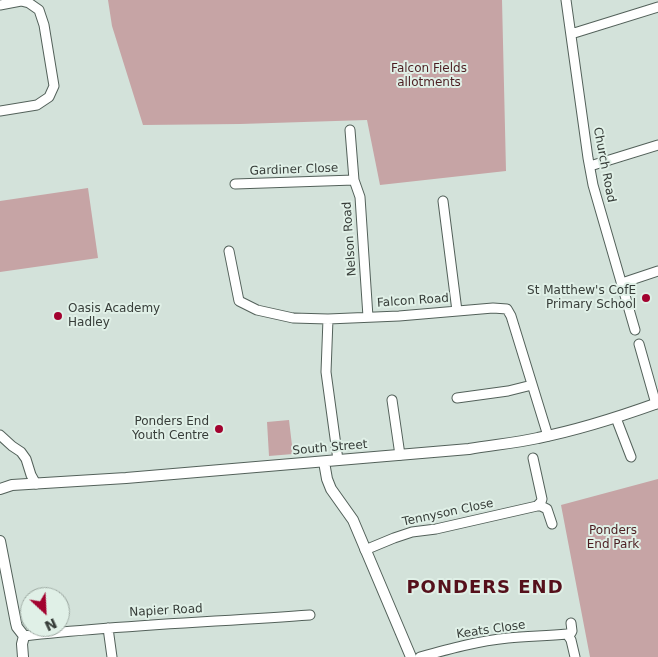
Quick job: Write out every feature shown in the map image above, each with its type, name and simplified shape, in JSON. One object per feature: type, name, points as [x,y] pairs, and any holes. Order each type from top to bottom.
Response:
[{"type":"street","name":"Church Road","points":[[566,0],[593,185],[636,330]]},
{"type":"street","points":[[0,5],[29,2],[39,10],[44,25],[54,86],[49,98],[37,105],[0,111]]},
{"type":"street","points":[[571,34],[658,7]]},
{"type":"street","name":"Nelson Road","points":[[350,130],[354,180],[360,197],[368,317]]},
{"type":"street","points":[[590,166],[658,145]]},
{"type":"street","name":"Gardiner Close","points":[[235,184],[354,180]]},
{"type":"street","points":[[443,201],[457,311]]},
{"type":"street","name":"Falcon Road","points":[[230,251],[239,301],[256,310],[293,318],[328,319],[399,316],[493,308],[507,309],[511,316],[548,436]]},
{"type":"street","points":[[622,283],[658,272]]},
{"type":"street","points":[[328,319],[326,372],[338,460]]},
{"type":"street","points":[[639,344],[657,404]]},
{"type":"street","points":[[463,395],[508,391],[532,385]]},
{"type":"street","name":"South Street","points":[[0,489],[12,485],[79,482],[469,449],[548,436],[616,418],[657,404]]},
{"type":"street","points":[[391,406],[400,455]]},
{"type":"street","points":[[616,418],[631,457]]},
{"type":"street","points":[[0,436],[21,452],[26,459],[36,484]]},
{"type":"street","points":[[533,458],[542,499],[537,506]]},
{"type":"street","points":[[324,462],[331,490],[351,517],[411,657]]},
{"type":"street","points":[[537,506],[547,508],[552,524]]},
{"type":"street","name":"Tennyson Close","points":[[365,550],[412,532],[436,529],[537,506]]},
{"type":"street","points":[[0,541],[16,623],[20,631]]},
{"type":"street","name":"Napier Road","points":[[70,632],[125,626],[310,615]]},
{"type":"street","points":[[571,622],[572,631],[567,634],[571,640],[575,657]]},
{"type":"street","points":[[108,628],[112,657]]},
{"type":"street","name":"Keats Close","points":[[420,657],[485,641],[567,634]]},
{"type":"street","points":[[23,657],[24,637]]},
{"type":"green space","name":"Falcon Fields allotments","points":[[108,0],[502,0],[506,171],[380,185],[367,120],[143,125],[112,26]]},
{"type":"green space","points":[[88,188],[98,258],[0,272],[0,201]]},
{"type":"green space","points":[[289,420],[293,454],[269,456],[267,422]]},
{"type":"green space","name":"Ponders End Park","points":[[658,479],[658,657],[590,657],[561,505]]},
{"type":"place","name":"St Matthew's CofE Primary School","points":[[646,298]]},
{"type":"place","name":"Oasis Academy Hadley","points":[[58,316]]},
{"type":"place","name":"Ponders End Youth Centre","points":[[219,429]]},
{"type":"district","name":"PONDERS END","points":[[485,588]]}]
